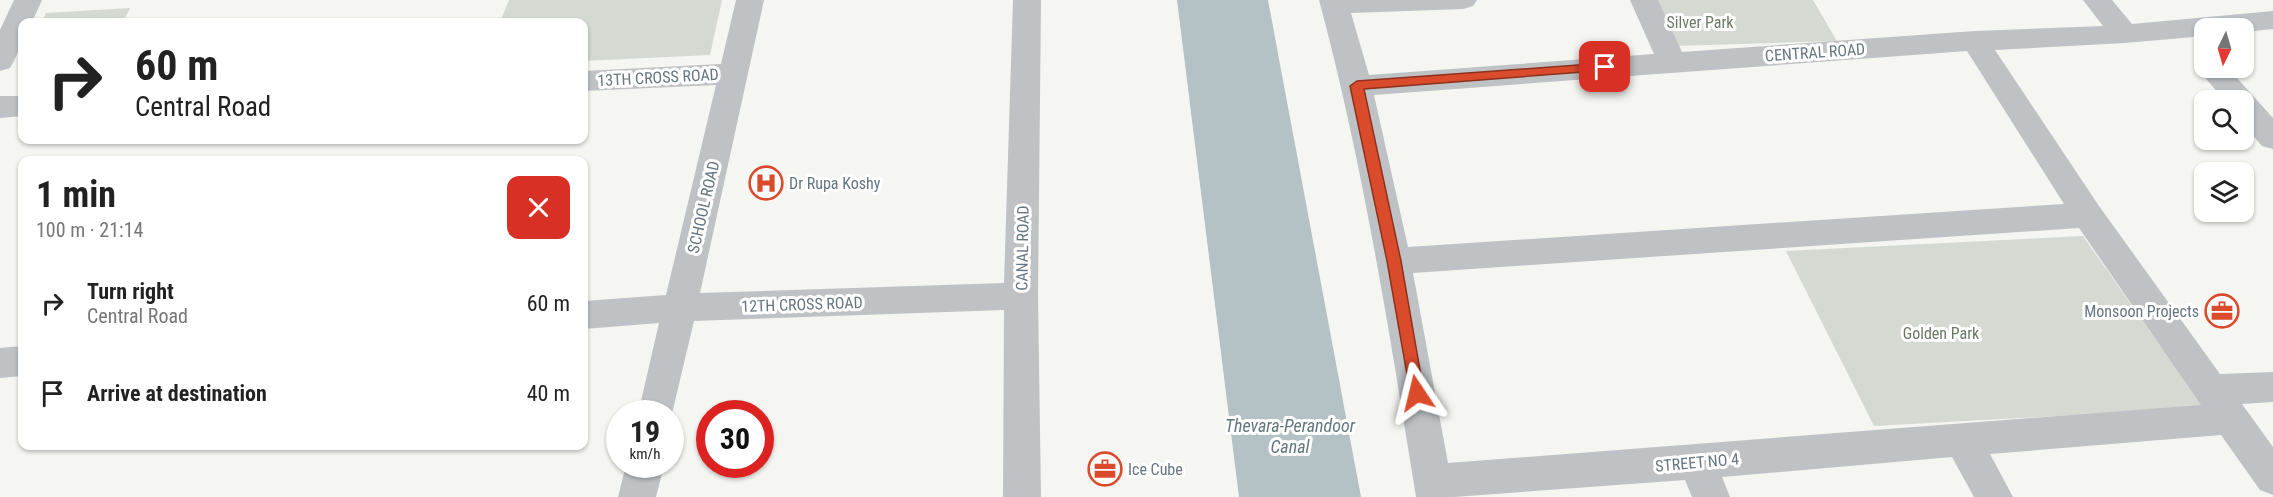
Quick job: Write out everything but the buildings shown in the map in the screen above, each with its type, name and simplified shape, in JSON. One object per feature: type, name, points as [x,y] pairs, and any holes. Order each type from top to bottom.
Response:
[{"type":"street","points":[[20,18],[28,0]]},
{"type":"street","name":"SCHOOL ROAD","points":[[659,400],[750,0]]},
{"type":"street","name":"CANAL ROAD","points":[[1023,497],[1021,296],[1027,0]]},
{"type":"street","points":[[1433,489],[1394,261],[1357,86],[1334,2],[1463,0]]},
{"type":"street","points":[[1644,0],[1672,62]]},
{"type":"street","points":[[2097,0],[2126,34]]},
{"type":"street","name":"CENTRAL ROAD","points":[[1357,86],[1975,41],[2126,34],[2273,20]]},
{"type":"street","points":[[0,61],[18,22]]},
{"type":"street","points":[[2178,29],[2194,47]]},
{"type":"street","points":[[1975,41],[2088,215],[2273,478]]},
{"type":"street","name":"13TH CROSS ROAD","points":[[588,81],[733,74]]},
{"type":"street","points":[[2221,78],[2231,90]]},
{"type":"street","points":[[0,108],[18,106]]},
{"type":"street","points":[[2254,116],[2273,138]]},
{"type":"street","points":[[1394,261],[2088,215]]},
{"type":"street","name":"12TH CROSS ROAD","points":[[588,315],[680,308],[1021,296]]},
{"type":"street","points":[[0,363],[18,361]]},
{"type":"street","name":"STREET NO 4","points":[[1433,489],[1961,438],[2221,404],[2273,387]]},
{"type":"street","points":[[1961,438],[1994,497]]},
{"type":"street","points":[[1697,462],[1711,497]]},
{"type":"street","points":[[638,497],[642,478]]},
{"type":"green space","points":[[509,0],[722,0],[710,55],[588,61],[588,18],[502,18]]},
{"type":"green space","name":"Silver Park","points":[[1654,0],[1813,0],[1837,41],[1676,46]]},
{"type":"green space","points":[[130,8],[125,18],[44,18],[46,13]]},
{"type":"green space","name":"Golden Park","points":[[2083,236],[2204,408],[1874,426],[1786,251]]},
{"type":"water","name":"Thevara-Perandoor Canal","points":[[1177,0],[1268,0],[1361,497],[1239,497]]},
{"type":"place","name":"Dr Rupa Koshy","points":[[766,183]]},
{"type":"place","name":"Monsoon Projects","points":[[2222,311]]},
{"type":"place","name":"Ice Cube","points":[[1105,469]]},
{"type":"route","points":[[1417,393],[1394,261],[1357,86],[1605,67]]}]
